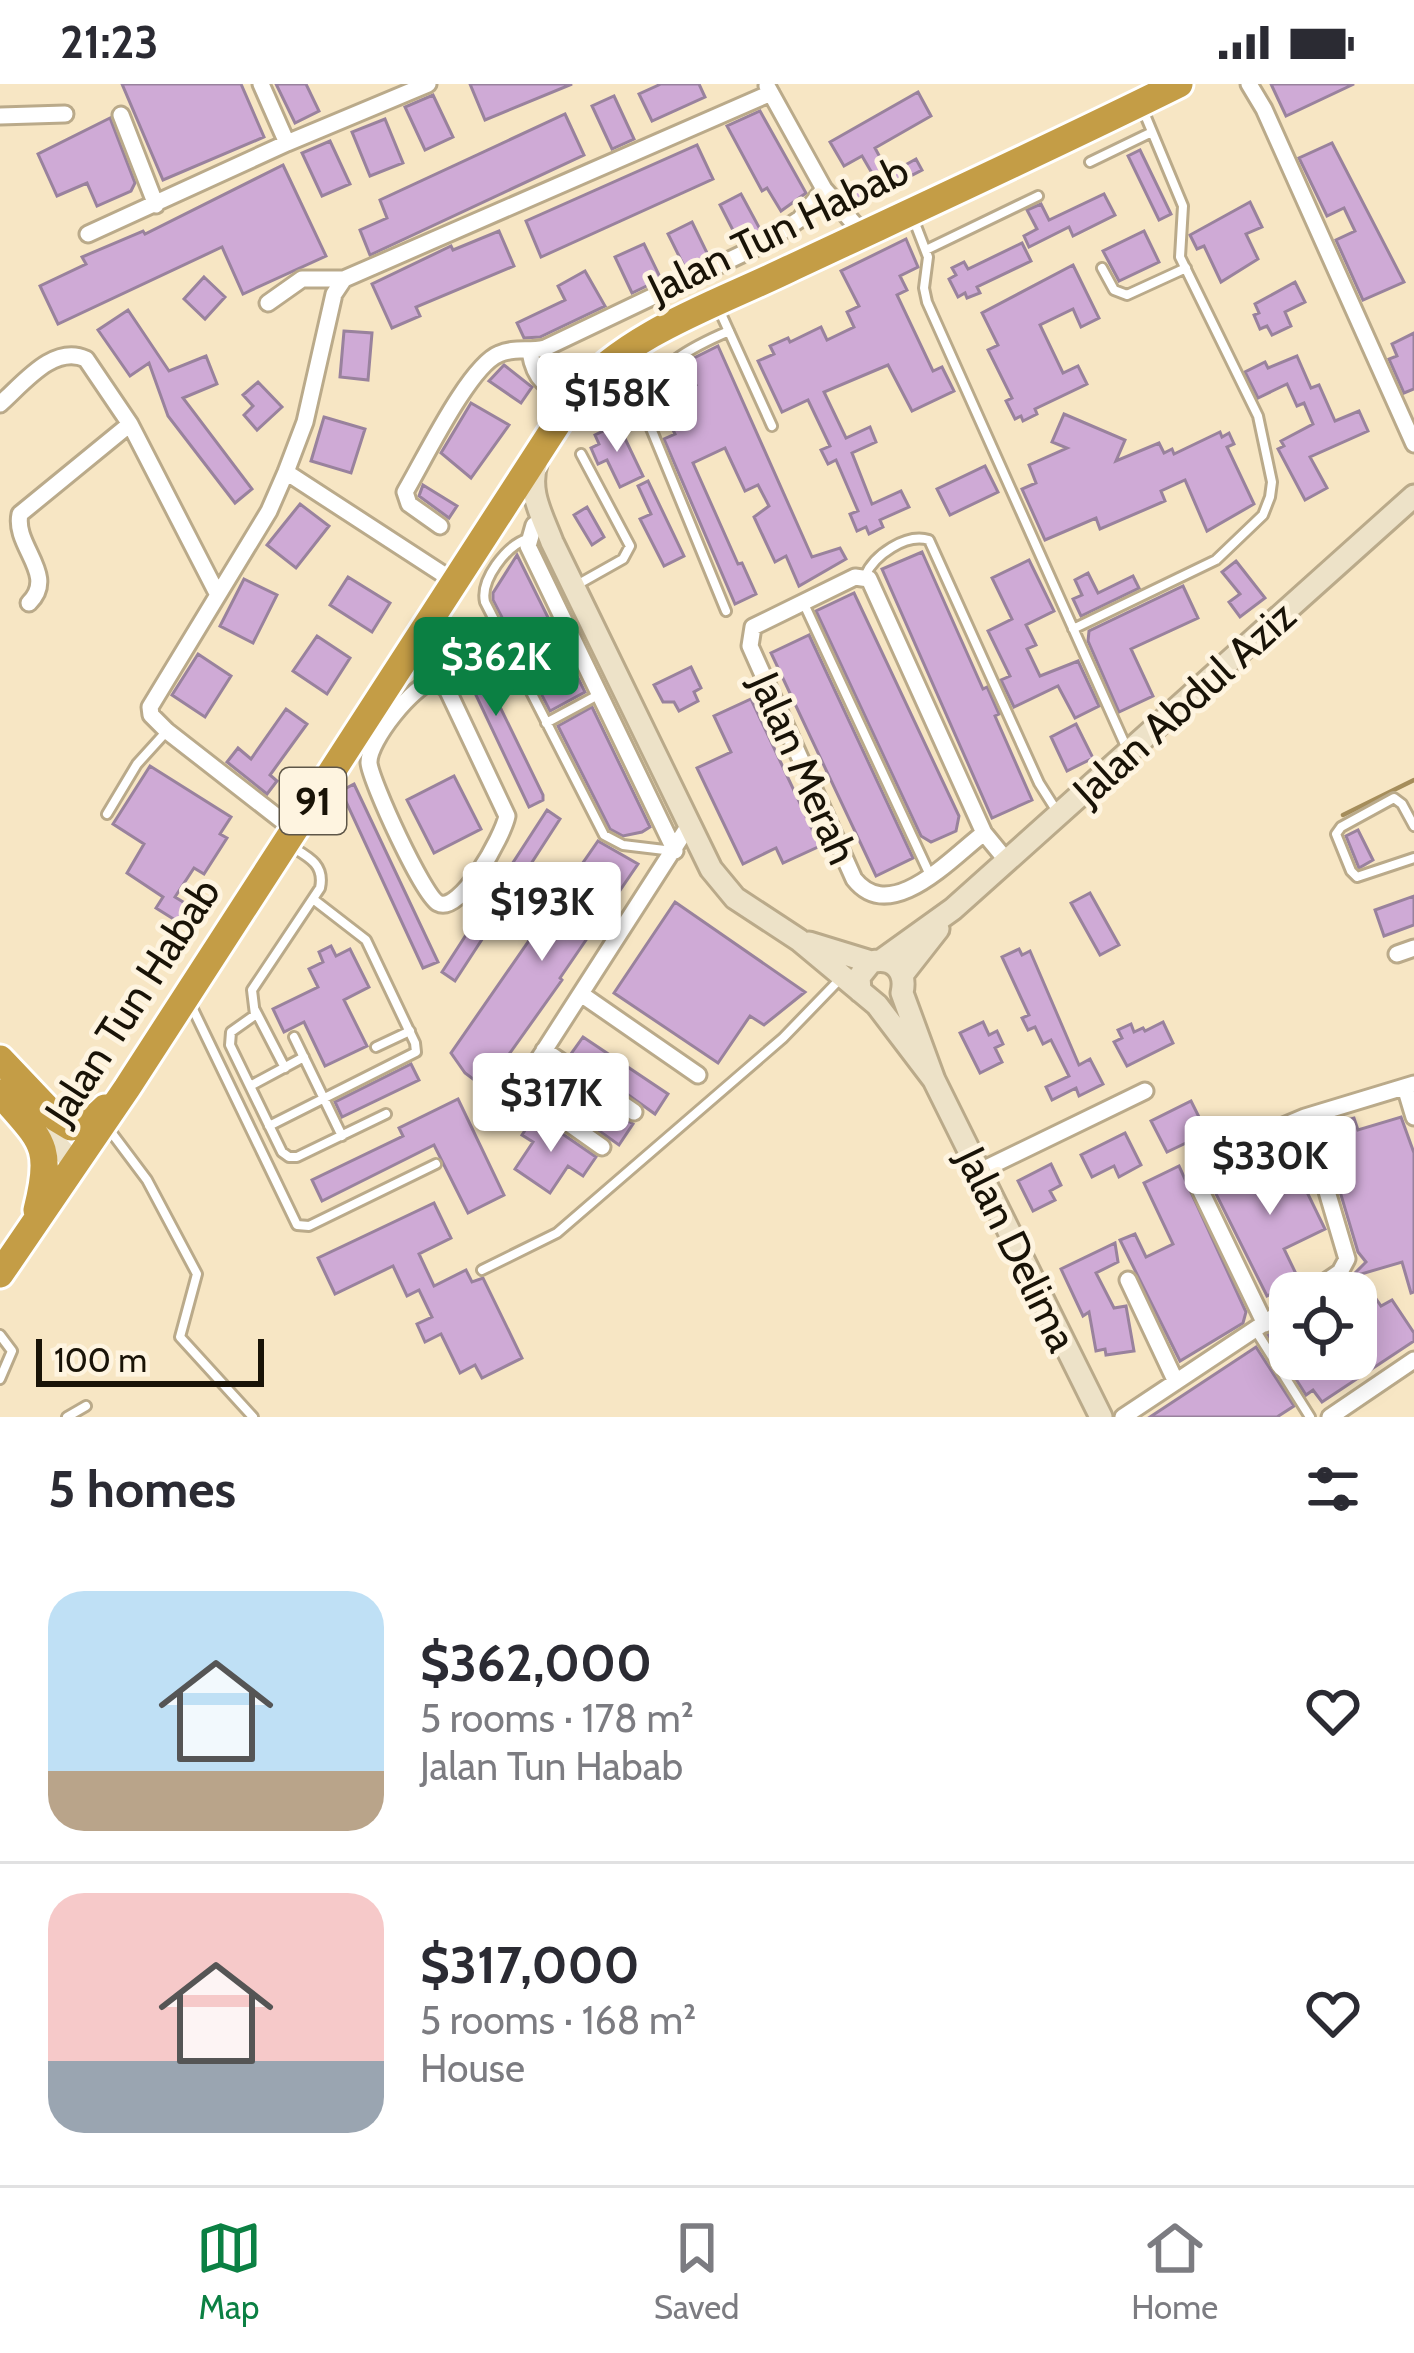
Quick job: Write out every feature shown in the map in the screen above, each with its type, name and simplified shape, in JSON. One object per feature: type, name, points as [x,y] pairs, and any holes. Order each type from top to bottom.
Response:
[{"type":"highway","name":"Jalan Tun Habab","points":[[0,1292],[7,1266],[290,836],[394,697],[455,582],[598,369],[620,352],[1159,91]]},
{"type":"highway","points":[[0,1059],[56,1118],[71,1127],[88,1124],[127,1088]]},
{"type":"highway","points":[[0,1093],[37,1137],[46,1158],[31,1231]]},
{"type":"street","points":[[261,84],[287,143]]},
{"type":"street","points":[[88,234],[428,84]]},
{"type":"street","points":[[1249,84],[1414,444]]},
{"type":"street","points":[[268,303],[302,279],[344,279],[768,88],[824,188],[863,234]]},
{"type":"street","points":[[0,116],[65,114]]},
{"type":"street","points":[[121,115],[156,205]]},
{"type":"street","points":[[440,526],[409,504],[405,492],[480,366],[512,350],[530,352],[763,244],[800,219],[824,188]]},
{"type":"street","points":[[290,836],[167,731],[152,715],[152,700],[268,511],[286,472],[305,422],[334,294],[344,279]]},
{"type":"street","points":[[530,352],[533,371],[542,385],[573,400]]},
{"type":"street","points":[[0,404],[52,360],[77,355],[92,366],[130,424],[218,595]]},
{"type":"street","points":[[29,603],[37,596],[40,581],[18,529],[20,514],[130,424]]},
{"type":"street","points":[[542,448],[532,492],[552,542],[721,884],[760,917],[799,940],[895,964],[902,984]]},
{"type":"street","points":[[286,472],[455,582]]},
{"type":"street","name":"Jalan Abdul Aziz","points":[[953,909],[1414,496]]},
{"type":"street","points":[[499,515],[514,511],[530,532],[599,694],[674,851]]},
{"type":"street","points":[[530,532],[552,542]]},
{"type":"street","points":[[802,600],[855,577],[869,580],[984,832],[1007,861]]},
{"type":"street","name":"Jalan Merah","points":[[802,600],[753,627],[750,646],[854,879],[862,890],[892,896],[910,890],[930,874]]},
{"type":"street","points":[[427,681],[442,682],[506,810],[503,831],[466,891],[452,904],[436,902],[430,895],[369,765],[394,697],[427,681]]},
{"type":"street","points":[[506,1111],[689,825]]},
{"type":"street","points":[[930,874],[984,832]]},
{"type":"street","points":[[953,909],[891,1003],[860,991],[859,977],[877,961],[953,909]]},
{"type":"street","name":"Jalan Delima","points":[[799,940],[860,991],[934,1080]]},
{"type":"street","name":"Jalan Delima","points":[[902,984],[934,1080],[1101,1417]]},
{"type":"street","points":[[581,994],[698,1075]]},
{"type":"street","points":[[544,1050],[634,1112]]},
{"type":"street","points":[[0,1079],[74,1164]]},
{"type":"street","points":[[1260,1327],[1196,1181],[1198,1167],[1210,1157],[1305,1117],[1409,1086],[1414,1117]]},
{"type":"street","points":[[520,1089],[602,1148]]},
{"type":"street","points":[[978,1172],[1145,1091]]},
{"type":"street","points":[[1305,1117],[1346,1254],[1338,1272]]},
{"type":"street","points":[[1128,1280],[1177,1382]]},
{"type":"street","points":[[1124,1417],[1269,1321]]},
{"type":"street","points":[[1330,1417],[1414,1360]]},
{"type":"lane","points":[[1072,629],[1216,560],[1263,515],[1270,497],[1272,482],[1258,416],[1178,250],[1183,206],[1152,132],[1159,91]]},
{"type":"lane","points":[[1090,162],[1152,132]]},
{"type":"lane","points":[[926,250],[1038,196]]},
{"type":"lane","points":[[911,212],[926,250],[927,302],[1128,752]]},
{"type":"lane","points":[[1102,268],[1114,290],[1127,295],[1186,268]]},
{"type":"lane","points":[[717,304],[772,426]]},
{"type":"lane","points":[[726,611],[641,404],[679,355],[729,331]]},
{"type":"lane","points":[[574,586],[623,559],[630,545],[581,454]]},
{"type":"lane","points":[[530,532],[512,547],[483,592],[604,835],[623,845],[674,851]]},
{"type":"lane","points":[[869,580],[876,558],[913,538],[928,540],[1039,782],[1059,814]]},
{"type":"lane","points":[[802,600],[930,874]]},
{"type":"lane","points":[[546,723],[599,694]]},
{"type":"lane","points":[[107,814],[137,764],[167,731]]},
{"type":"lane","points":[[1414,826],[1394,799],[1341,826],[1336,834],[1351,872],[1358,877],[1414,858]]},
{"type":"lane","points":[[284,1068],[250,998],[322,881],[320,870],[290,836]]},
{"type":"lane","points":[[269,1126],[413,1055],[416,1047],[366,940],[313,899]]},
{"type":"lane","points":[[482,1270],[557,1233],[783,1038],[860,991]]},
{"type":"lane","points":[[186,996],[297,1225],[310,1226],[436,1164]]},
{"type":"lane","points":[[255,1010],[253,1018],[231,1032],[228,1040],[282,1152],[293,1158],[386,1114]]},
{"type":"lane","points":[[376,1047],[410,1031]]},
{"type":"lane","points":[[294,1036],[342,1136]]},
{"type":"lane","points":[[250,1086],[304,1058]]},
{"type":"lane","points":[[103,1122],[147,1180],[197,1274],[180,1337],[253,1417]]},
{"type":"lane","points":[[1260,1327],[1310,1417]]},
{"type":"lane","points":[[0,1335],[13,1352],[0,1379]]},
{"type":"lane","points":[[67,1417],[86,1406]]},
{"type":"building","points":[[122,84],[241,84],[264,137],[163,180]]},
{"type":"building","points":[[276,84],[306,84],[319,111],[295,123]]},
{"type":"building","points":[[470,84],[572,84],[485,120]]},
{"type":"building","points":[[661,84],[699,84],[705,97],[652,121],[639,94]]},
{"type":"building","points":[[1271,84],[1354,84],[1286,116]]},
{"type":"building","points":[[918,92],[931,116],[875,148],[889,174],[916,159],[922,170],[854,205],[848,195],[876,180],[862,156],[844,166],[830,142]]},
{"type":"building","points":[[433,95],[453,137],[425,150],[405,107]]},
{"type":"building","points":[[614,96],[634,139],[612,149],[592,106]]},
{"type":"building","points":[[760,111],[806,193],[781,211],[767,188],[762,191],[727,126]]},
{"type":"building","points":[[565,114],[584,155],[370,255],[360,230],[387,218],[380,200]]},
{"type":"building","points":[[110,118],[135,183],[131,191],[97,206],[87,183],[57,196],[38,154]]},
{"type":"building","points":[[385,119],[403,163],[370,176],[352,132]]},
{"type":"building","points":[[330,141],[350,184],[322,196],[302,153]]},
{"type":"building","points":[[1332,143],[1404,282],[1363,300],[1336,240],[1355,231],[1344,208],[1327,216],[1299,158]]},
{"type":"building","points":[[697,145],[713,179],[541,257],[526,221]]},
{"type":"building","points":[[1140,150],[1171,214],[1159,220],[1128,156]]},
{"type":"building","points":[[283,165],[326,256],[243,294],[222,247],[58,324],[40,286],[86,264],[82,257],[145,234]]},
{"type":"building","points":[[741,194],[761,231],[739,242],[720,205]]},
{"type":"building","points":[[1104,194],[1115,215],[1073,236],[1069,227],[1029,247],[1024,236],[1037,229],[1027,210],[1041,204],[1049,220]]},
{"type":"building","points":[[1250,202],[1262,227],[1246,234],[1258,259],[1221,282],[1204,246],[1197,249],[1190,235]]},
{"type":"building","points":[[692,222],[709,257],[685,268],[668,234]]},
{"type":"building","points":[[499,231],[514,266],[416,307],[420,316],[392,328],[372,284],[451,246],[453,250]]},
{"type":"building","points":[[1144,231],[1159,262],[1119,281],[1103,251]]},
{"type":"building","points":[[906,239],[918,267],[900,276],[907,290],[897,295],[933,371],[942,367],[954,391],[912,411],[888,365],[824,392],[846,438],[870,427],[876,442],[852,453],[872,504],[901,491],[909,507],[880,520],[883,527],[869,534],[866,527],[857,531],[850,514],[858,511],[836,460],[828,464],[821,450],[830,446],[808,400],[782,412],[758,361],[774,354],[770,346],[788,338],[790,342],[821,327],[827,340],[854,327],[847,312],[859,306],[841,271]]},
{"type":"building","points":[[1022,243],[1031,261],[977,287],[980,293],[958,297],[949,279],[956,275],[952,268],[964,262],[968,269]]},
{"type":"building","points":[[644,244],[661,279],[632,293],[615,257]]},
{"type":"building","points":[[1073,265],[1099,318],[1081,327],[1073,309],[1040,325],[1063,373],[1078,366],[1087,384],[1035,409],[1037,414],[1023,421],[1021,416],[1015,419],[1006,401],[1012,398],[988,350],[998,345],[982,313]]},
{"type":"building","points":[[585,271],[605,306],[540,337],[524,338],[517,323],[565,300],[558,286]]},
{"type":"building","points":[[204,277],[225,297],[205,319],[184,299]]},
{"type":"building","points":[[1295,282],[1305,302],[1285,312],[1291,326],[1272,335],[1267,326],[1260,329],[1255,304]]},
{"type":"building","points":[[128,310],[169,371],[206,356],[217,384],[183,398],[252,489],[235,503],[168,416],[149,363],[130,376],[98,330]]},
{"type":"building","points":[[344,331],[372,333],[368,380],[340,377]]},
{"type":"building","points":[[1414,333],[1414,389],[1404,393],[1389,359],[1397,356],[1392,344]]},
{"type":"building","points":[[718,346],[812,557],[840,548],[846,559],[799,586],[786,556],[775,562],[754,517],[769,506],[758,485],[745,491],[725,448],[693,463],[756,594],[735,604],[664,439],[675,434],[662,407],[670,404],[668,398],[696,385],[686,362]]},
{"type":"building","points":[[1297,356],[1311,388],[1319,385],[1335,421],[1359,411],[1368,431],[1310,457],[1327,488],[1305,500],[1278,449],[1284,446],[1281,441],[1313,424],[1304,403],[1297,406],[1287,384],[1258,398],[1245,372],[1265,362],[1268,368]]},
{"type":"building","points":[[504,365],[532,387],[521,403],[489,381]]},
{"type":"building","points":[[258,382],[282,407],[257,430],[244,415],[253,406],[243,395]]},
{"type":"building","points":[[471,403],[509,425],[471,478],[441,453]]},
{"type":"building","points":[[1064,414],[1125,440],[1116,461],[1159,443],[1164,453],[1172,449],[1174,454],[1220,432],[1222,437],[1229,433],[1234,444],[1227,447],[1254,504],[1207,531],[1185,480],[1161,491],[1165,501],[1100,529],[1096,518],[1045,540],[1022,489],[1036,483],[1029,465],[1067,448],[1052,442]]},
{"type":"building","points":[[324,417],[365,429],[351,473],[311,461]]},
{"type":"building","points":[[618,424],[643,476],[620,487],[607,460],[598,464],[591,448],[599,444],[595,435]]},
{"type":"building","points":[[985,466],[998,492],[950,515],[937,489]]},
{"type":"building","points":[[648,481],[684,556],[664,566],[640,519],[651,514],[638,486]]},
{"type":"building","points":[[423,485],[457,506],[449,518],[419,496]]},
{"type":"building","points":[[300,504],[329,526],[296,568],[267,545]]},
{"type":"building","points":[[587,507],[604,537],[592,545],[574,515]]},
{"type":"building","points":[[922,552],[983,689],[987,687],[999,714],[995,716],[1032,800],[992,818],[882,569]]},
{"type":"building","points":[[517,555],[585,692],[550,711],[493,600]]},
{"type":"building","points":[[1029,560],[1054,611],[1026,625],[1036,645],[1027,649],[1040,676],[1078,661],[1099,706],[1075,718],[1058,686],[1014,707],[1001,680],[1010,676],[988,631],[1012,619],[992,578]]},
{"type":"building","points":[[1236,561],[1265,598],[1240,617],[1229,602],[1240,594],[1222,572]]},
{"type":"building","points":[[1088,573],[1098,593],[1133,576],[1139,588],[1081,616],[1073,599],[1082,595],[1075,580]]},
{"type":"building","points":[[348,577],[390,603],[372,632],[330,605]]},
{"type":"building","points":[[244,579],[277,595],[253,643],[220,626]]},
{"type":"building","points":[[1183,586],[1198,618],[1131,649],[1153,696],[1119,712],[1088,641],[1089,631]]},
{"type":"building","points":[[854,593],[959,816],[956,831],[931,842],[921,836],[816,611]]},
{"type":"building","points":[[461,627],[543,795],[543,800],[529,807],[447,634]]},
{"type":"building","points":[[809,635],[913,858],[876,876],[771,653]]},
{"type":"building","points":[[317,636],[350,658],[327,694],[293,671]]},
{"type":"building","points":[[198,654],[231,676],[205,717],[172,695]]},
{"type":"building","points":[[691,667],[701,688],[694,692],[698,701],[679,711],[674,702],[663,702],[654,685]]},
{"type":"building","points":[[751,699],[820,846],[783,863],[776,848],[743,864],[697,768],[731,752],[714,716]]},
{"type":"building","points":[[592,707],[650,827],[642,832],[623,836],[610,829],[558,726]]},
{"type":"building","points":[[286,709],[307,724],[270,775],[277,781],[267,794],[227,762],[238,748],[251,759]]},
{"type":"building","points":[[1076,724],[1093,758],[1067,771],[1051,737]]},
{"type":"building","points":[[150,766],[231,817],[220,834],[227,838],[204,874],[194,868],[175,897],[193,908],[183,925],[156,908],[163,897],[127,873],[144,844],[113,824]]},
{"type":"building","points":[[454,776],[481,829],[434,853],[407,800]]},
{"type":"building","points":[[354,784],[438,962],[423,968],[341,791]]},
{"type":"building","points":[[547,810],[560,819],[455,981],[442,972]]},
{"type":"building","points":[[1358,830],[1373,860],[1359,868],[1346,836]]},
{"type":"building","points":[[598,841],[638,864],[485,1088],[465,1073],[451,1053]]},
{"type":"building","points":[[1090,893],[1119,945],[1100,955],[1071,903]]},
{"type":"building","points":[[1414,896],[1414,925],[1384,936],[1375,910]]},
{"type":"building","points":[[675,902],[805,992],[764,1025],[750,1016],[718,1063],[614,993]]},
{"type":"building","points":[[331,946],[336,956],[350,949],[369,987],[344,1000],[367,1046],[325,1066],[304,1022],[284,1032],[273,1009],[318,987],[309,969],[323,962],[319,952]]},
{"type":"building","points":[[1019,949],[1022,955],[1030,951],[1079,1065],[1090,1059],[1103,1084],[1079,1096],[1076,1088],[1052,1100],[1046,1087],[1069,1076],[1051,1040],[1043,1044],[1035,1027],[1028,1030],[1022,1018],[1029,1015],[1002,957]]},
{"type":"building","points":[[983,1022],[989,1035],[997,1031],[1003,1044],[995,1048],[1002,1062],[980,1073],[960,1033]]},
{"type":"building","points":[[1163,1022],[1173,1043],[1127,1066],[1114,1042],[1122,1038],[1118,1030],[1131,1024],[1134,1032],[1145,1031]]},
{"type":"building","points":[[583,1037],[668,1094],[655,1114],[571,1054]]},
{"type":"building","points":[[411,1064],[419,1080],[342,1117],[335,1102]]},
{"type":"building","points":[[559,1075],[633,1124],[619,1145],[547,1094]]},
{"type":"building","points":[[458,1099],[504,1195],[468,1213],[434,1145],[322,1201],[312,1180],[403,1136],[399,1128]]},
{"type":"building","points":[[1191,1101],[1203,1125],[1187,1133],[1190,1141],[1167,1152],[1151,1121]]},
{"type":"building","points":[[535,1115],[596,1157],[583,1176],[568,1166],[550,1193],[515,1169],[533,1142],[522,1135]]},
{"type":"building","points":[[1401,1117],[1414,1153],[1414,1292],[1402,1262],[1356,1272],[1366,1262],[1358,1252],[1324,1138],[1328,1137],[1325,1126],[1354,1118],[1358,1130]]},
{"type":"building","points":[[1125,1133],[1141,1165],[1119,1177],[1114,1166],[1092,1177],[1081,1155]]},
{"type":"building","points":[[1287,1151],[1325,1229],[1284,1249],[1295,1272],[1269,1272],[1269,1295],[1267,1296],[1213,1188]]},
{"type":"building","points":[[1051,1164],[1061,1185],[1050,1191],[1055,1200],[1033,1211],[1018,1181]]},
{"type":"building","points":[[1179,1166],[1246,1312],[1243,1323],[1180,1361],[1120,1240],[1135,1234],[1146,1257],[1173,1244],[1144,1183]]},
{"type":"building","points":[[434,1203],[451,1238],[419,1254],[434,1286],[466,1270],[472,1282],[483,1278],[522,1358],[482,1378],[475,1365],[460,1373],[441,1334],[425,1342],[417,1324],[432,1317],[419,1290],[407,1296],[393,1266],[335,1294],[318,1258]]},
{"type":"building","points":[[1115,1243],[1118,1262],[1096,1273],[1114,1308],[1126,1306],[1134,1351],[1106,1355],[1105,1349],[1096,1351],[1089,1312],[1083,1316],[1061,1269]]},
{"type":"building","points":[[1377,1300],[1381,1306],[1392,1300],[1414,1333],[1414,1341],[1377,1366]]},
{"type":"building","points":[[1256,1347],[1269,1367],[1269,1380],[1277,1380],[1294,1406],[1277,1417],[1150,1417]]},
{"type":"building","points":[[1296,1380],[1355,1380],[1322,1402],[1313,1390],[1306,1395]]},
{"type":"waterway","points":[[1343,815],[1414,780]]}]
